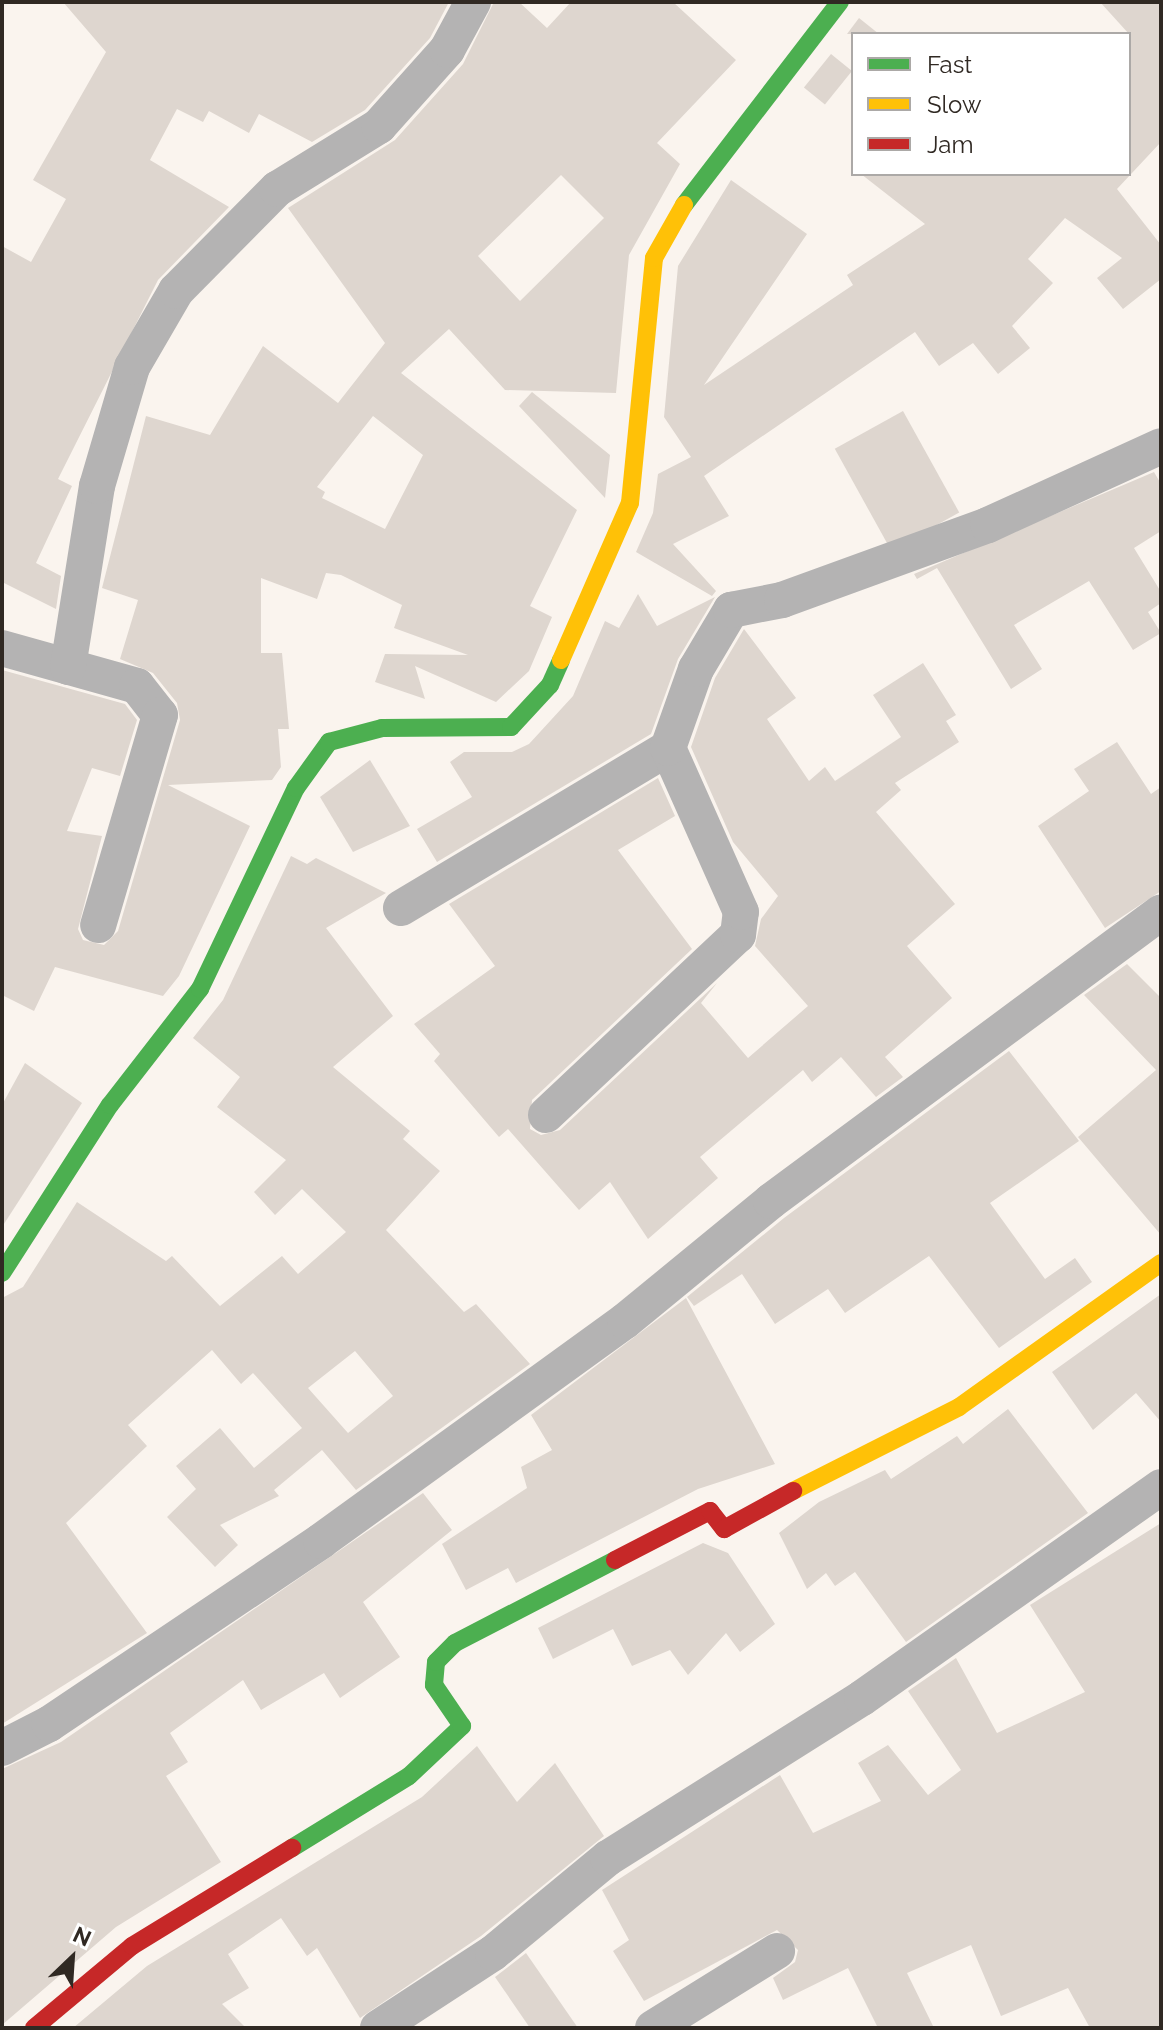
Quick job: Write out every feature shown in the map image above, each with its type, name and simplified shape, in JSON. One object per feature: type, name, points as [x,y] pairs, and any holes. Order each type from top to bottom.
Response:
[{"type":"street","points":[[68,667],[101,471],[132,367],[176,291],[277,189],[379,126],[447,50],[473,2]]},
{"type":"street","points":[[2,1273],[110,1105],[200,989],[296,788],[329,742],[382,728],[511,727],[550,685],[630,503],[654,258],[696,184],[840,2]]},
{"type":"street","points":[[401,908],[668,748],[696,669],[731,610],[782,600],[988,525],[1161,446]]},
{"type":"street","points":[[2,648],[137,686],[160,715],[98,925]]},
{"type":"street","points":[[546,1115],[738,935],[741,912],[668,748]]},
{"type":"street","points":[[2,1748],[49,1724],[321,1541],[625,1321],[771,1201],[1161,912]]},
{"type":"street","points":[[34,2028],[132,1946],[409,1776],[462,1726],[434,1685],[436,1662],[455,1643],[710,1511],[724,1529],[764,1513],[806,1481],[959,1407],[1161,1263]]},
{"type":"street","points":[[378,2028],[493,1953],[608,1858],[862,1698],[1161,1487]]},
{"type":"street","points":[[653,2028],[777,1951]]},
{"type":"building","points":[[63,2],[449,2],[430,38],[365,110],[312,142],[259,114],[249,133],[209,111],[203,122],[177,109],[150,160],[229,207],[158,280],[58,479],[72,486],[36,563],[61,576],[56,609],[2,582],[2,246],[31,262],[66,199],[33,180],[106,52]]},
{"type":"building","points":[[494,2],[519,2],[547,28],[571,2],[673,2],[736,60],[657,143],[680,164],[629,255],[616,393],[505,390],[449,329],[401,373],[577,510],[530,606],[552,617],[529,671],[496,702],[415,666],[425,699],[375,682],[385,654],[468,655],[394,628],[402,605],[341,575],[326,573],[317,599],[261,578],[261,653],[282,653],[289,729],[278,729],[281,767],[272,780],[168,785],[250,826],[179,976],[163,996],[55,967],[34,1011],[2,995],[2,670],[125,704],[137,720],[120,776],[92,768],[67,831],[102,836],[78,929],[83,940],[104,945],[118,931],[180,720],[177,703],[153,673],[120,659],[138,600],[102,588],[146,416],[210,435],[263,346],[338,403],[385,343],[288,208],[395,140],[463,64]],"holes":[[[561,175],[604,218],[520,301],[478,256]],[[373,416],[423,455],[385,529],[322,498],[325,492],[317,487]]]},
{"type":"building","points":[[1100,2],[1161,2],[1161,142],[1131,174],[1131,32],[1127,32]]},
{"type":"building","points":[[859,18],[876,32],[851,32],[847,34]]},
{"type":"building","points":[[831,54],[851,72],[825,104],[804,87]]},
{"type":"building","points":[[864,176],[1129,176],[1117,189],[1161,245],[1161,279],[1123,309],[1097,278],[1122,258],[1065,218],[1028,259],[1053,283],[1012,326],[1030,348],[998,374],[973,343],[939,366],[915,332],[704,476],[729,516],[673,544],[716,591],[712,596],[636,552],[653,513],[658,474],[691,457],[664,417],[678,266],[731,180],[807,234],[704,385],[853,285],[847,275],[925,224]]},
{"type":"building","points":[[532,392],[610,455],[605,498],[519,406]]},
{"type":"building","points":[[903,411],[959,512],[891,550],[835,449]]},
{"type":"building","points":[[1154,472],[1161,484],[1161,531],[1134,548],[1161,592],[1161,603],[1148,612],[1161,633],[1133,650],[1089,581],[1014,625],[1042,669],[1011,689],[937,568],[917,579],[914,574]]},
{"type":"building","points":[[638,594],[657,626],[715,597],[678,659],[651,734],[437,862],[417,829],[472,797],[450,762],[464,752],[512,752],[529,744],[573,696],[605,621],[619,628]]},
{"type":"building","points":[[744,629],[796,698],[767,719],[809,781],[825,767],[835,781],[901,737],[873,695],[923,663],[956,715],[946,721],[959,742],[895,783],[901,790],[876,812],[955,904],[907,946],[952,998],[885,1057],[903,1077],[876,1097],[841,1057],[812,1082],[803,1070],[700,1157],[718,1178],[648,1239],[610,1182],[579,1210],[508,1129],[499,1137],[434,1061],[440,1054],[414,1024],[495,966],[449,904],[658,778],[675,816],[618,850],[692,949],[532,1100],[530,1129],[541,1135],[560,1130],[717,983],[701,1003],[748,1058],[808,1006],[755,946],[761,919],[778,896],[733,842],[691,747],[715,678]]},
{"type":"building","points":[[1117,742],[1151,794],[1161,787],[1161,891],[1105,928],[1038,826],[1089,791],[1074,769]]},
{"type":"building","points":[[370,760],[410,826],[353,852],[320,797]]},
{"type":"building","points":[[291,856],[307,864],[316,858],[386,893],[326,928],[393,1016],[333,1067],[410,1131],[403,1139],[440,1171],[386,1230],[464,1312],[476,1304],[530,1364],[356,1490],[322,1450],[274,1490],[279,1496],[220,1525],[238,1545],[215,1567],[167,1517],[196,1489],[176,1466],[220,1428],[254,1468],[302,1428],[253,1373],[241,1384],[212,1350],[128,1425],[147,1446],[66,1523],[147,1633],[2,1724],[2,1298],[23,1287],[77,1202],[166,1261],[172,1256],[220,1306],[282,1256],[298,1274],[346,1232],[302,1189],[275,1215],[254,1192],[286,1160],[217,1107],[240,1077],[193,1038],[223,1000]],"holes":[[[355,1351],[393,1396],[348,1433],[308,1388]]]},
{"type":"building","points":[[1127,964],[1161,998],[1161,1235],[1078,1137],[1156,1070],[1084,995]]},
{"type":"building","points":[[1009,1051],[1079,1141],[990,1203],[1045,1279],[1075,1258],[1092,1282],[999,1348],[929,1256],[845,1313],[828,1289],[775,1324],[742,1274],[694,1306],[687,1297],[784,1218]]},
{"type":"building","points":[[25,1063],[82,1103],[2,1227],[2,1105]]},
{"type":"building","points":[[1161,1294],[1161,1422],[1136,1393],[1093,1430],[1052,1372]]},
{"type":"building","points":[[686,1298],[775,1464],[698,1489],[516,1583],[508,1568],[466,1590],[442,1544],[527,1488],[521,1467],[552,1450],[531,1415]]},
{"type":"building","points":[[1008,1409],[1088,1513],[906,1642],[855,1572],[835,1586],[826,1573],[807,1589],[779,1533],[819,1502],[885,1470],[891,1479],[957,1436],[963,1444]]},
{"type":"building","points":[[423,1493],[452,1530],[363,1602],[400,1657],[340,1698],[324,1673],[261,1710],[243,1680],[170,1733],[188,1762],[166,1776],[221,1862],[116,1927],[2,2025],[2,1769],[61,1742]]},
{"type":"building","points":[[1161,1523],[1161,2028],[1090,2028],[1068,1988],[1001,2016],[971,1945],[907,1973],[934,2028],[878,2028],[848,1968],[783,2000],[773,1978],[795,1962],[798,1950],[777,1930],[644,2001],[613,1951],[629,1940],[602,1890],[780,1775],[813,1833],[881,1801],[858,1763],[888,1745],[928,1795],[961,1770],[908,1691],[956,1658],[997,1733],[1085,1692],[1030,1605]]},
{"type":"building","points":[[703,1543],[728,1553],[775,1624],[740,1652],[726,1633],[688,1675],[670,1650],[632,1666],[613,1629],[553,1659],[538,1628]]},
{"type":"building","points":[[477,1746],[517,1802],[555,1763],[604,1836],[481,1936],[360,2018],[317,1948],[307,1956],[281,1918],[228,1954],[249,1988],[222,2004],[246,2028],[73,2028],[147,1966],[422,1797]]},
{"type":"building","points":[[526,1953],[578,2028],[530,2028],[495,1977]]},
{"type":"traffic: fast","points":[[684,205],[840,2]]},
{"type":"traffic: fast","points":[[2,1273],[110,1105],[200,989],[296,788],[329,742],[382,728],[511,727],[550,685],[561,660]]},
{"type":"traffic: fast","points":[[292,1848],[409,1776],[462,1726],[434,1685],[436,1662],[455,1643],[615,1560]]},
{"type":"traffic: slow","points":[[561,660],[630,503],[654,258],[684,205]]},
{"type":"traffic: slow","points":[[793,1491],[959,1407],[1161,1263]]},
{"type":"traffic: jam","points":[[615,1560],[710,1511],[724,1529],[793,1491]]},
{"type":"traffic: jam","points":[[34,2028],[132,1946],[292,1848]]}]
